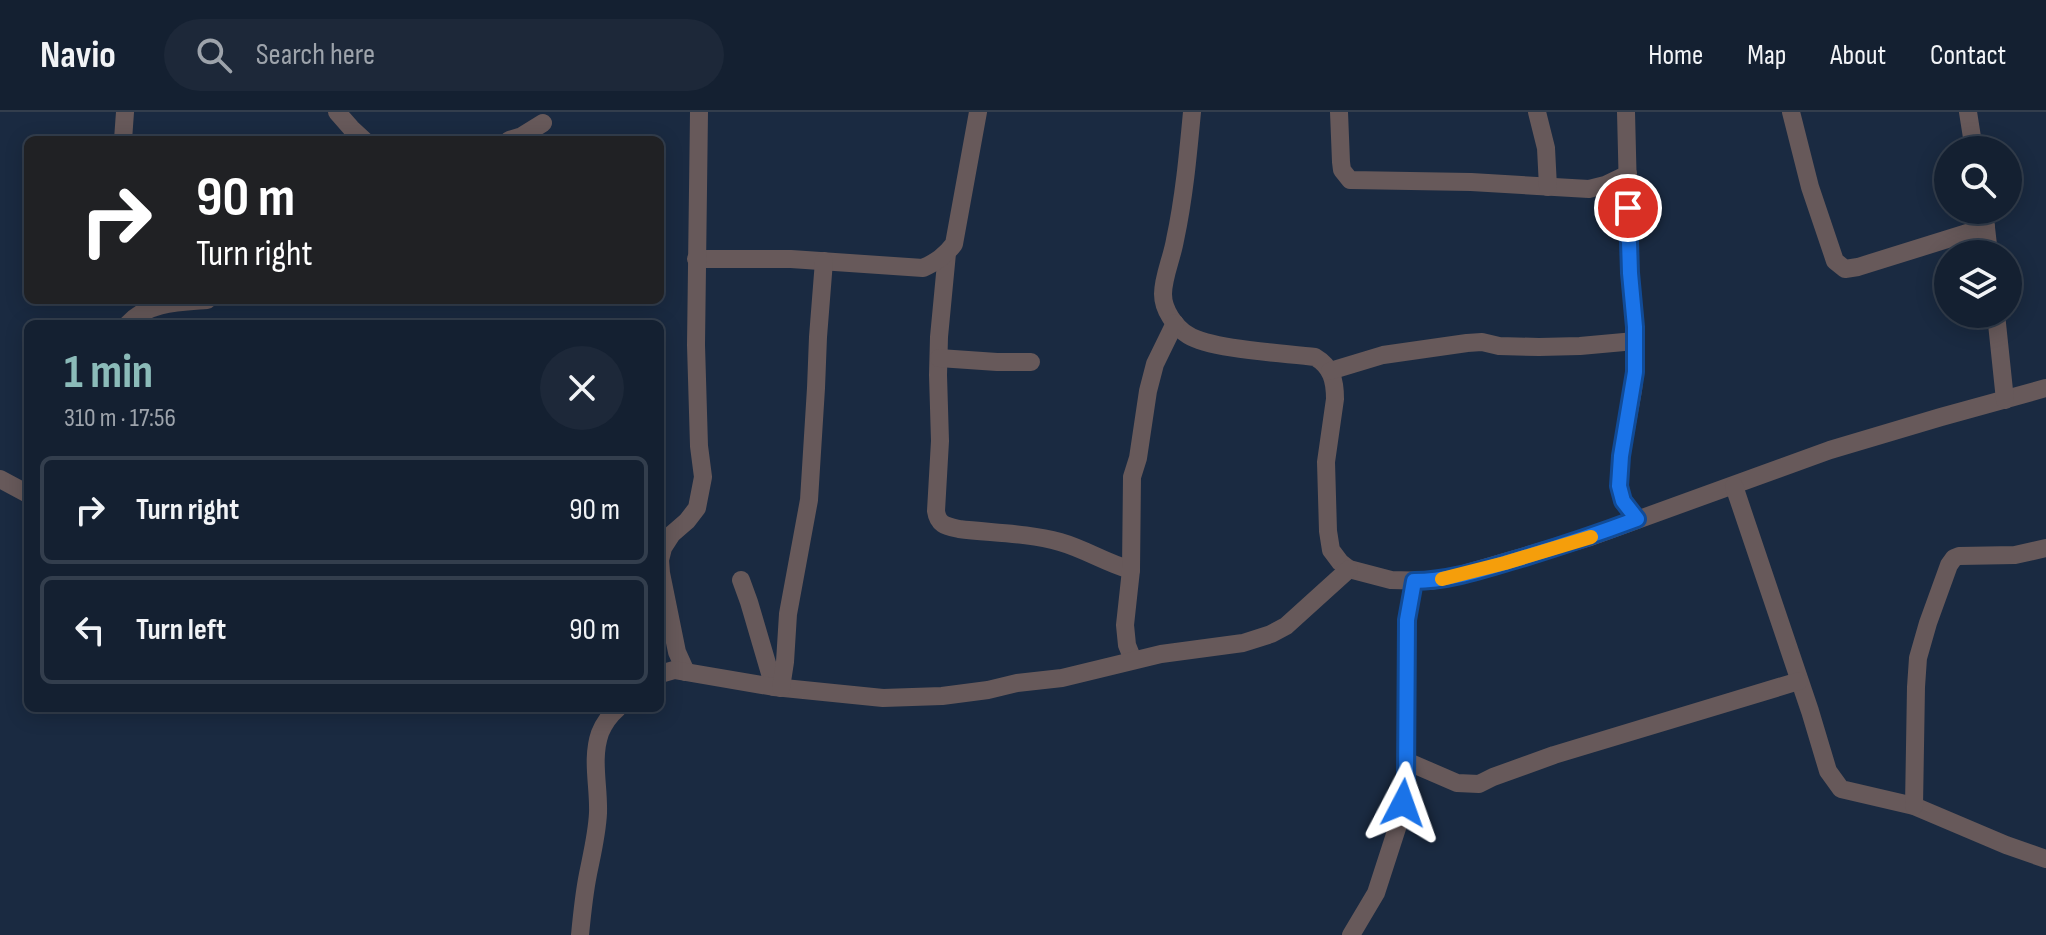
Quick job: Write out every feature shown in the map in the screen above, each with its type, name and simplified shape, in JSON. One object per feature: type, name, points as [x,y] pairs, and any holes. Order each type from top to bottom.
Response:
[{"type":"street","points":[[123,136],[125,112]]},
{"type":"street","points":[[337,112],[360,136]]},
{"type":"street","points":[[664,546],[697,508],[703,477],[696,359],[699,112]]},
{"type":"street","points":[[696,259],[791,259],[923,268],[935,262],[954,244],[978,112]]},
{"type":"street","points":[[1192,112],[1184,192],[1163,294],[1168,312],[1189,335],[1207,342],[1315,357],[1326,365],[1335,390],[1326,462],[1328,531],[1331,550],[1349,569],[1391,580],[1431,581],[1457,576],[1590,537],[1830,450],[2046,388]]},
{"type":"street","points":[[1339,112],[1342,170],[1350,180],[1471,182],[1589,189],[1628,174]]},
{"type":"street","points":[[1537,112],[1546,148],[1548,187]]},
{"type":"street","points":[[1626,112],[1635,341],[1633,390],[1625,427],[1619,486],[1623,501],[1637,519]]},
{"type":"street","points":[[1791,112],[1810,187],[1835,261],[1845,269],[1858,267],[1972,224]]},
{"type":"street","points":[[1968,112],[1972,136]]},
{"type":"street","points":[[522,136],[542,125]]},
{"type":"street","points":[[947,253],[939,358],[937,519],[944,526],[959,529],[1057,541],[1131,570]]},
{"type":"street","points":[[777,688],[785,662],[788,614],[809,500],[824,261]]},
{"type":"street","points":[[132,320],[148,309],[173,304]]},
{"type":"street","points":[[1133,660],[1125,637],[1131,570],[1132,477],[1155,364],[1175,323]]},
{"type":"street","points":[[1997,328],[2005,400]]},
{"type":"street","points":[[1330,371],[1383,355],[1467,343],[1580,346],[1635,341]]},
{"type":"street","points":[[939,358],[1031,362]]},
{"type":"street","points":[[0,479],[24,492]]},
{"type":"street","points":[[1734,486],[1828,771],[1841,789],[1914,806],[2046,859]]},
{"type":"street","points":[[0,500],[8,495],[24,494]]},
{"type":"street","points":[[1914,806],[1918,658],[1949,565],[1959,556],[2015,555],[2046,548]]},
{"type":"street","points":[[664,673],[674,670],[777,688],[883,698],[942,696],[988,690],[1062,678],[1170,652],[1243,643],[1271,634],[1286,626],[1349,569]]},
{"type":"street","points":[[741,580],[777,688]]},
{"type":"street","points":[[1351,935],[1376,893],[1399,822],[1406,784],[1407,620],[1414,581]]},
{"type":"street","points":[[664,588],[677,652],[686,672]]},
{"type":"street","points":[[1406,761],[1457,783],[1479,784],[1554,755],[1799,681]]},
{"type":"street","points":[[580,935],[597,820],[595,767],[598,743],[614,712]]},
{"type":"slow traffic","points":[[1442,579],[1591,537]]},
{"type":"route","points":[[1403,803],[1406,784],[1407,620],[1414,581],[1457,576],[1505,563],[1637,519],[1623,501],[1619,486],[1635,372],[1628,208]]}]
